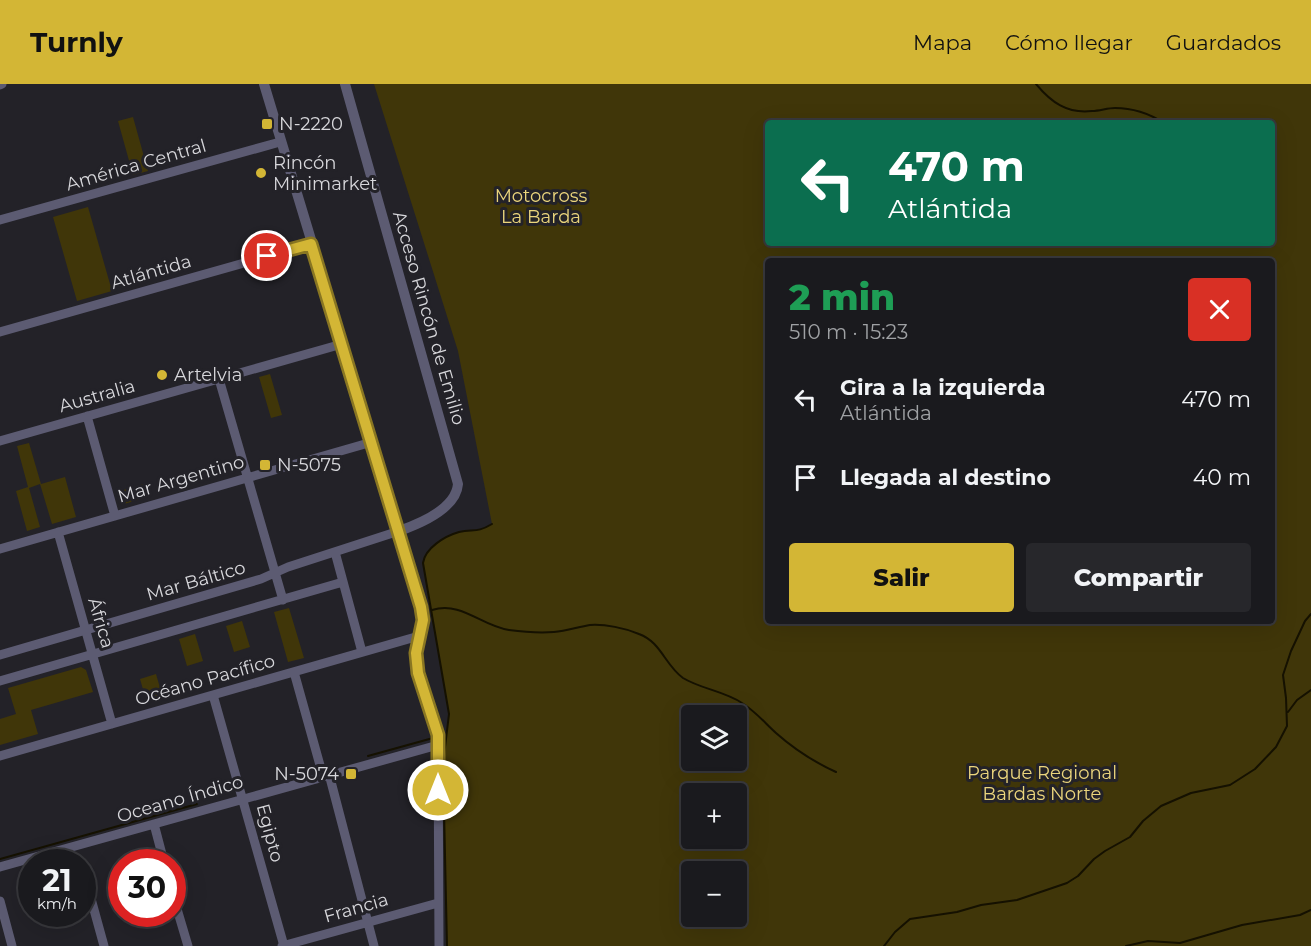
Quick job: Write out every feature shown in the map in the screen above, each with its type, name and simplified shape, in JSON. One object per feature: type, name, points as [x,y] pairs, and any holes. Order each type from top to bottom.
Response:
[{"type":"street","points":[[264,84],[422,614],[416,653],[418,673],[437,731],[438,745],[439,946]]},
{"type":"street","name":"Acceso Rincón de Emilio","points":[[345,84],[458,484],[453,499],[436,514],[399,531]]},
{"type":"street","name":"América Central","points":[[0,220],[280,142]]},
{"type":"street","name":"Atlántida","points":[[0,332],[311,244]]},
{"type":"street","name":"Australia","points":[[0,441],[342,344]]},
{"type":"street","points":[[219,379],[283,600]]},
{"type":"street","points":[[87,416],[114,516]]},
{"type":"street","name":"Mar Argentino","points":[[0,549],[372,442]]},
{"type":"street","name":"Mar Báltico","points":[[0,655],[261,579],[399,531]]},
{"type":"street","name":"África","points":[[58,532],[112,724]]},
{"type":"street","points":[[335,552],[362,652]]},
{"type":"street","points":[[0,681],[343,582]]},
{"type":"street","name":"Océano Pacífico","points":[[0,756],[419,636]]},
{"type":"street","points":[[294,672],[326,775],[374,946]]},
{"type":"street","name":"Egipto","points":[[213,695],[283,946]]},
{"type":"street","name":"Oceano Índico","points":[[0,867],[438,745]]},
{"type":"street","points":[[154,824],[161,849]]},
{"type":"street","points":[[0,901],[12,946]]},
{"type":"street","name":"Francia","points":[[283,946],[438,903]]},
{"type":"street","points":[[96,916],[104,946]]},
{"type":"street","points":[[182,927],[188,946]]},
{"type":"green space","name":"Parque Regional Bardas Norte","points":[[374,84],[1311,84],[1311,946],[447,946],[443,764],[449,714],[423,563],[428,552],[448,536],[492,524],[458,351]]},
{"type":"green space","points":[[133,117],[148,171],[133,175],[118,121]]},
{"type":"green space","points":[[88,207],[112,291],[77,301],[53,217]]},
{"type":"green space","points":[[270,374],[282,415],[271,418],[259,377]]},
{"type":"green space","points":[[29,443],[41,484],[65,477],[76,517],[52,524],[40,484],[29,488],[40,527],[27,531],[16,491],[28,487],[17,446]]},
{"type":"green space","points":[[147,483],[151,496],[124,504],[120,502],[117,492]]},
{"type":"green space","points":[[289,608],[304,658],[288,662],[274,612]]},
{"type":"green space","points":[[242,621],[250,647],[234,652],[226,626]]},
{"type":"green space","points":[[195,634],[203,661],[187,666],[179,639]]},
{"type":"green space","points":[[81,667],[86,670],[93,692],[31,710],[38,734],[0,745],[0,719],[16,714],[8,688]]},
{"type":"green space","points":[[156,674],[163,698],[147,703],[140,679]]},
{"type":"waterway","points":[[1036,84],[1054,101],[1067,109],[1075,111],[1128,109],[1158,120]]},
{"type":"waterway","points":[[447,946],[443,764],[449,714],[423,563],[428,552],[448,536],[459,532],[479,530],[492,524]]},
{"type":"waterway","points":[[432,610],[443,608],[462,611],[499,628],[515,631],[554,632],[596,625],[615,627],[639,634],[653,642],[683,678],[742,703],[790,744],[836,772]]},
{"type":"waterway","points":[[884,946],[910,919],[1017,900],[1067,883],[1078,876],[1094,859],[1130,837],[1143,821],[1161,806],[1191,793],[1230,785],[1255,769],[1276,747],[1287,726],[1283,675],[1291,651],[1305,621],[1311,614]]},
{"type":"waterway","points":[[1288,712],[1297,700],[1311,690]]},
{"type":"waterway","points":[[368,756],[433,738]]},
{"type":"waterway","points":[[0,859],[197,804]]},
{"type":"waterway","points":[[1126,946],[1148,941],[1180,943],[1242,925],[1300,915],[1311,910]]},
{"type":"place","name":"N-2220","points":[[267,124]]},
{"type":"place","name":"Rincón Minimarket","points":[[261,173]]},
{"type":"place","name":"Artelvia","points":[[162,375]]},
{"type":"place","name":"N-5075","points":[[265,465]]},
{"type":"place","name":"N-5074","points":[[351,774]]},
{"type":"route","points":[[267,256],[311,244],[421,607],[423,620],[416,653],[418,673],[438,735],[438,790]]},
{"type":"park label","name":"Motocross La Barda","points":[[541,206]]}]
